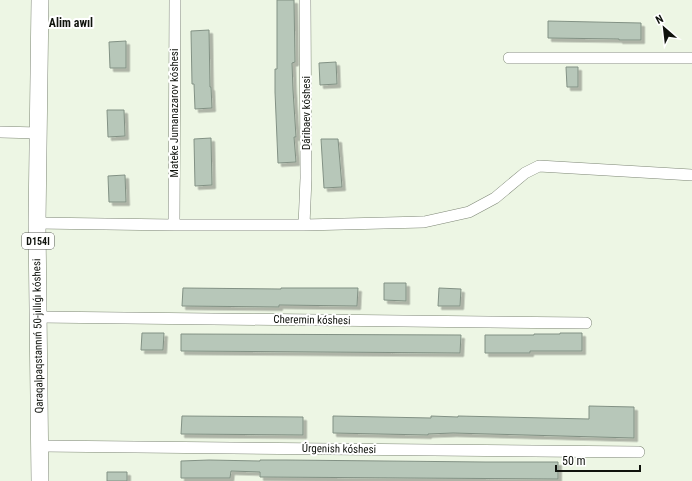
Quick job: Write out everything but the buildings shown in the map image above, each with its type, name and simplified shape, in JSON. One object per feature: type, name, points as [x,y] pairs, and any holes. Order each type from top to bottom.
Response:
[{"type":"main road","name":"Qaraqalpaqstannıń 50-jıllıǵı kóshesi","points":[[40,0],[37,223],[40,481]]},
{"type":"street","name":"Mateke Jumanazarov kóshesi","points":[[174,225],[175,0]]},
{"type":"street","name":"Dáribaev kóshesi","points":[[304,225],[306,178],[305,0]]},
{"type":"street","points":[[509,58],[692,58]]},
{"type":"street","points":[[0,132],[39,133]]},
{"type":"street","points":[[37,223],[304,225],[424,222],[469,212],[494,198],[524,173],[539,166],[692,175]]},
{"type":"street","name":"Cheremin kóshesi","points":[[38,317],[586,323]]},
{"type":"street","name":"Úrgenish kóshesi","points":[[40,446],[639,452]]},
{"type":"district","name":"Alim awıl","points":[[71,23]]}]
